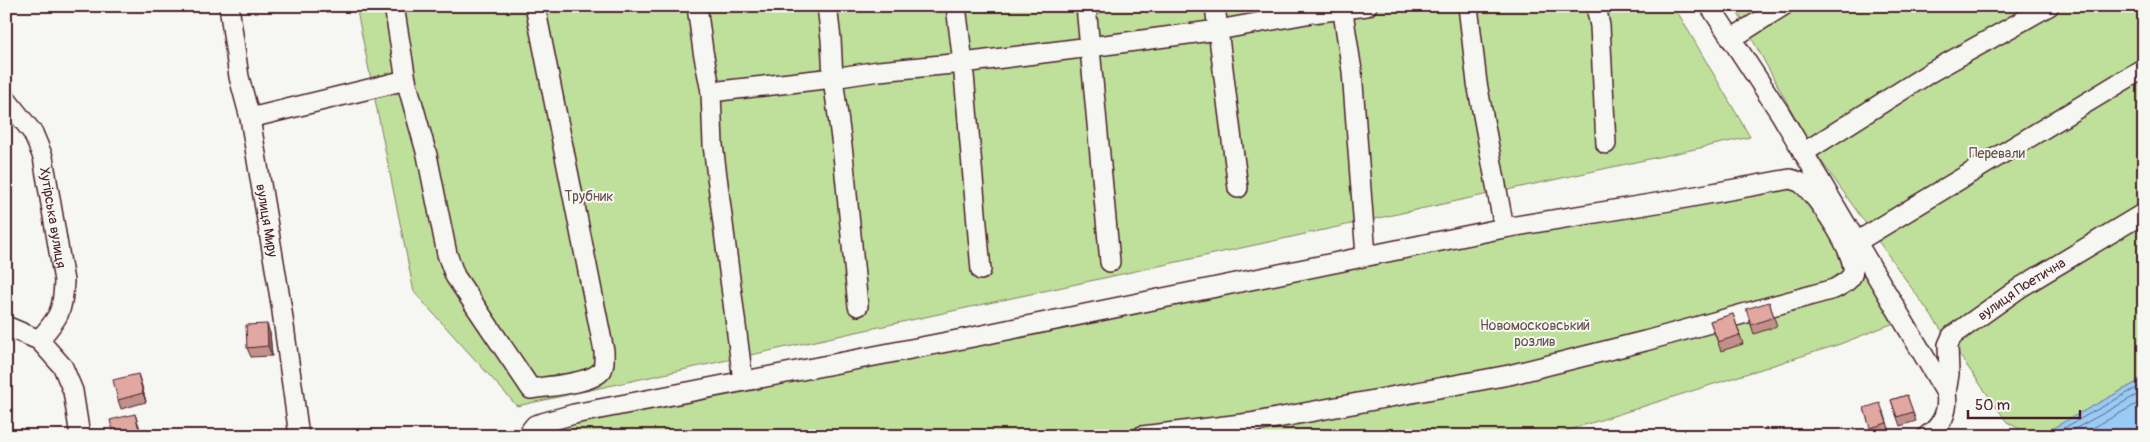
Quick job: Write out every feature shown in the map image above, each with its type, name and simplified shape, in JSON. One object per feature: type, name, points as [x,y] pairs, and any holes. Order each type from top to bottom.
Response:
[{"type":"street","name":"вулиця Миру","points":[[229,6],[239,77],[250,118],[281,304],[299,436]]},
{"type":"street","points":[[394,6],[406,80],[455,276],[531,389],[587,380],[596,376],[601,371],[604,363],[604,351],[535,6]]},
{"type":"street","points":[[697,6],[711,92],[714,145],[743,381]]},
{"type":"street","points":[[827,6],[832,39],[832,78],[843,154],[858,306]]},
{"type":"street","points":[[956,6],[963,63],[981,270]]},
{"type":"street","points":[[1086,6],[1110,262]]},
{"type":"street","points":[[1215,6],[1238,188]]},
{"type":"street","points":[[711,92],[832,78],[879,70],[963,63],[1090,47],[1218,30],[1342,8],[1367,6]]},
{"type":"street","points":[[1468,6],[1477,83],[1504,228]]},
{"type":"street","points":[[1596,6],[1600,26],[1606,144]]},
{"type":"street","points":[[1710,6],[1780,113],[1858,241],[1947,398]]},
{"type":"street","points":[[1731,39],[1783,6]]},
{"type":"street","points":[[1803,153],[1931,72],[2049,6]]},
{"type":"street","points":[[1342,8],[1352,71],[1366,256]]},
{"type":"street","points":[[1858,241],[2144,68]]},
{"type":"street","points":[[250,118],[406,80]]},
{"type":"street","name":"Хутірська вулиця","points":[[6,99],[33,133],[43,157],[64,281],[64,298],[59,316],[39,340]]},
{"type":"street","points":[[530,436],[531,430],[535,425],[574,414],[972,337],[1504,228],[1790,179],[1800,183],[1814,197],[1848,248],[1853,264],[1852,274],[1844,284],[1834,289],[1645,341],[1509,375],[1250,423],[1142,436]]},
{"type":"street","name":"вулиця Поетична","points":[[1927,436],[1940,426],[1947,398],[1949,374],[1948,345],[1952,336],[2021,287],[2144,213]]},
{"type":"street","points":[[6,326],[39,340],[63,367],[73,391],[80,436]]},
{"type":"green space","name":"Трубник","points":[[356,6],[1674,6],[1750,137],[517,406],[414,292]]},
{"type":"green space","name":"Перевали","points":[[1734,6],[2144,6],[2144,378],[2038,436],[2032,436],[2007,422],[1812,148]]},
{"type":"green space","name":"Новомосковський розлив","points":[[1808,177],[1894,323],[1840,344],[1550,436],[548,436],[547,428],[904,354]]},
{"type":"water","points":[[2143,379],[2144,436],[2038,436]]},
{"type":"building","points":[[1769,302],[1774,317],[1751,325],[1746,309]]},
{"type":"building","points":[[1733,314],[1740,335],[1718,342],[1710,321]]},
{"type":"building","points":[[267,324],[268,346],[247,348],[246,325]]},
{"type":"building","points":[[138,374],[143,393],[118,400],[113,380]]},
{"type":"building","points":[[1907,395],[1913,412],[1897,417],[1891,400]]},
{"type":"building","points":[[1880,403],[1887,423],[1870,428],[1864,408]]},
{"type":"building","points":[[135,414],[140,433],[130,436],[114,436],[110,420]]}]
